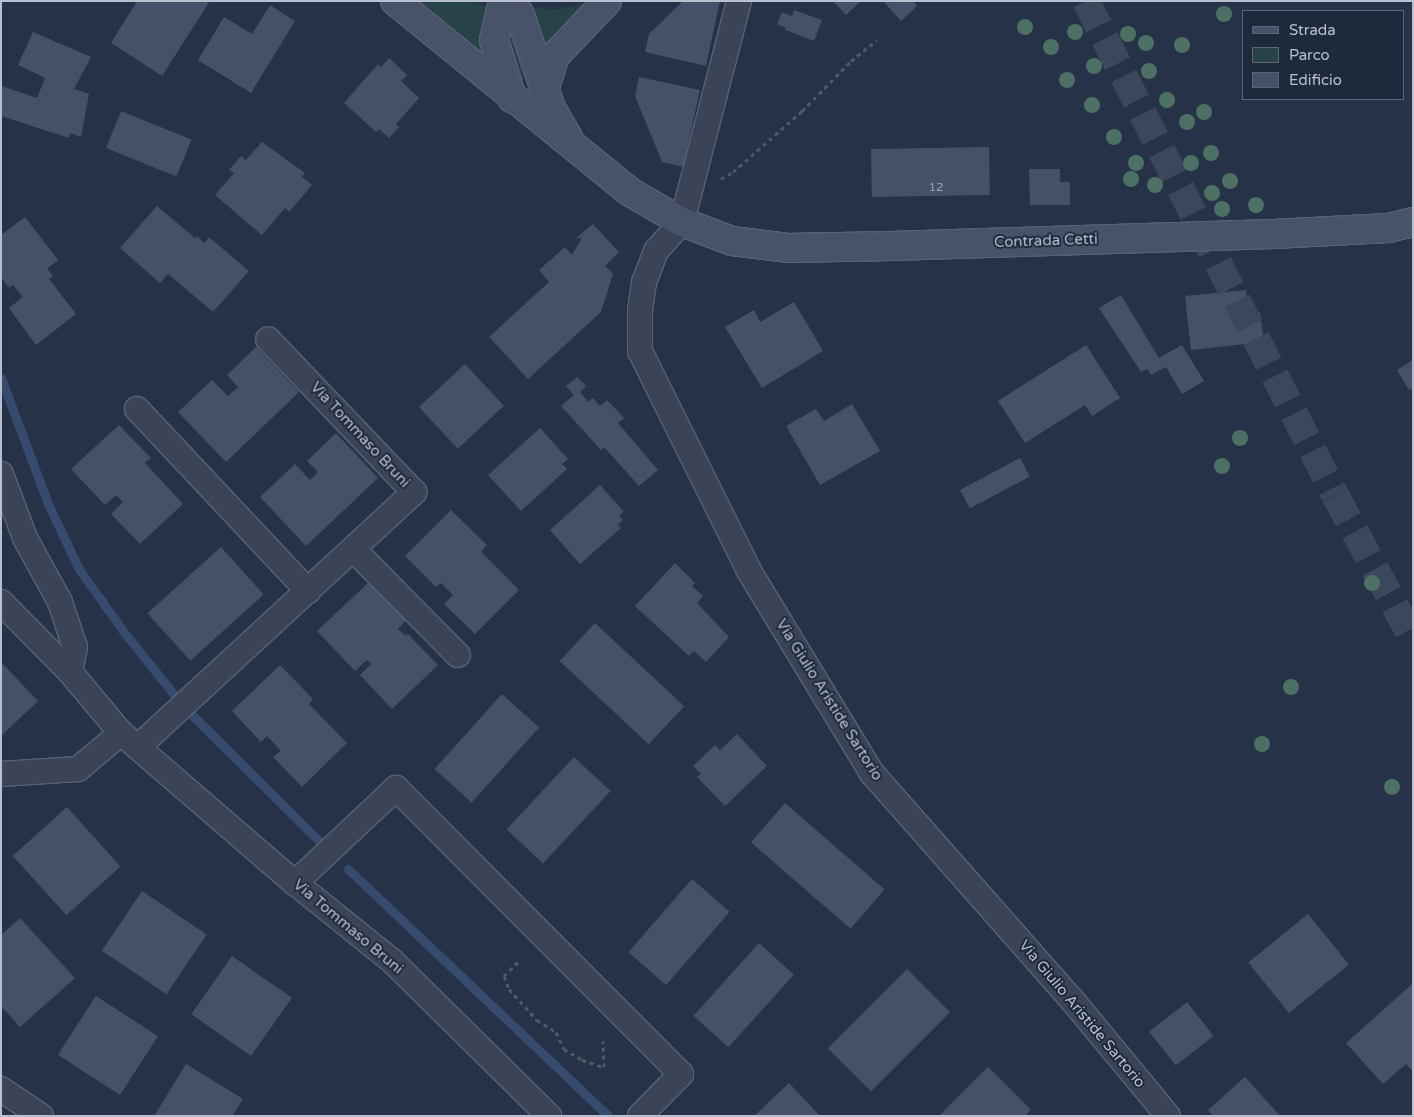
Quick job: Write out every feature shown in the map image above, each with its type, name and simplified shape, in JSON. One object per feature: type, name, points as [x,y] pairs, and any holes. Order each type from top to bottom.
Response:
[{"type":"main road","name":"Contrada Cetti","points":[[394,1],[630,192],[682,222],[732,240],[788,248],[876,246],[1274,234],[1389,228],[1413,222]]},
{"type":"main road","points":[[503,1],[494,32],[495,48],[513,99]]},
{"type":"main road","points":[[510,1],[520,15],[530,41],[544,91],[577,151]]},
{"type":"main road","points":[[544,91],[555,56],[607,1]]},
{"type":"street","points":[[682,222],[739,1]]},
{"type":"street","name":"Via Giulio Aristide Sartorio","points":[[682,222],[656,251],[644,282],[640,310],[640,351],[749,571],[871,772],[1073,1001],[1168,1116]]},
{"type":"street","name":"Via Tommaso Bruni","points":[[129,740],[173,715],[414,492],[268,339]]},
{"type":"street","points":[[137,409],[308,591]]},
{"type":"street","points":[[1,474],[25,538],[60,602],[75,647],[70,672]]},
{"type":"street","points":[[353,549],[458,655]]},
{"type":"street","name":"Via Tommaso Bruni","points":[[1,602],[70,672],[129,740],[295,883],[392,961],[549,1116]]},
{"type":"street","points":[[1,774],[78,769],[129,740]]},
{"type":"street","points":[[295,883],[396,788],[681,1074],[640,1116]]},
{"type":"street","points":[[1,1089],[41,1116]]},
{"type":"path","points":[[690,191],[702,188],[733,172],[877,40]]},
{"type":"path","points":[[518,962],[504,976],[509,989],[537,1020],[556,1032],[564,1049],[582,1060],[604,1067],[603,1041]]},
{"type":"green space","points":[[408,1],[472,1],[488,7],[481,34],[489,72]]},
{"type":"green space","points":[[593,1],[544,56],[530,8],[562,9]]},
{"type":"green space","points":[[504,14],[525,58],[523,88],[511,69]]},
{"type":"building","points":[[137,1],[210,1],[162,76],[111,43]]},
{"type":"building","points":[[683,1],[720,1],[706,66],[645,52],[649,34]]},
{"type":"building","points":[[833,1],[861,1],[846,15]]},
{"type":"building","points":[[883,1],[913,1],[917,6],[901,21]]},
{"type":"building","points":[[270,5],[295,21],[251,93],[198,60],[224,17],[252,34]]},
{"type":"building","points":[[794,10],[822,20],[814,41],[785,30],[786,28],[777,24],[782,12],[792,16]]},
{"type":"building","points":[[33,32],[91,57],[74,89],[89,94],[81,137],[70,133],[69,138],[1,116],[1,86],[37,98],[45,78],[18,65]]},
{"type":"building","points":[[389,58],[407,75],[401,81],[419,98],[396,124],[399,127],[389,138],[379,129],[376,132],[344,103],[378,64],[381,67]]},
{"type":"building","points":[[639,77],[700,90],[683,167],[662,162],[635,96]]},
{"type":"building","points":[[121,111],[191,139],[176,177],[106,148]]},
{"type":"building","points":[[262,142],[305,173],[302,177],[312,185],[289,212],[285,208],[262,235],[215,195],[234,173],[229,170],[241,156],[246,160]]},
{"type":"building","points":[[989,147],[990,195],[872,197],[871,149]]},
{"type":"building","points":[[1029,169],[1060,169],[1060,182],[1070,182],[1070,205],[1030,205]]},
{"type":"building","points":[[157,206],[195,238],[197,236],[204,243],[209,237],[249,271],[213,312],[168,274],[160,283],[120,248]]},
{"type":"building","points":[[25,217],[58,260],[47,269],[53,276],[49,279],[76,314],[36,345],[9,308],[23,297],[13,285],[9,288],[1,277],[1,235]]},
{"type":"building","points":[[593,224],[619,252],[605,266],[613,274],[601,312],[528,379],[489,337],[549,282],[539,270],[565,247],[572,255],[582,238],[575,239]]},
{"type":"building","points":[[1246,290],[1248,313],[1260,312],[1264,342],[1191,350],[1185,296]]},
{"type":"building","points":[[1121,295],[1159,358],[1182,345],[1204,381],[1182,394],[1166,367],[1151,375],[1147,369],[1141,372],[1099,308]]},
{"type":"building","points":[[794,302],[823,351],[762,388],[725,327],[754,310],[760,322]]},
{"type":"building","points":[[1086,345],[1120,398],[1092,416],[1085,405],[1025,443],[998,401]]},
{"type":"building","points":[[256,347],[299,392],[226,462],[178,412],[212,380],[228,396],[238,387],[227,375]]},
{"type":"building","points":[[1413,360],[1413,388],[1409,390],[1397,370]]},
{"type":"building","points":[[465,364],[504,406],[458,449],[419,407]]},
{"type":"building","points":[[577,377],[586,386],[580,392],[588,402],[593,398],[600,406],[607,400],[624,418],[618,423],[658,470],[639,486],[604,447],[601,450],[561,406],[574,395],[566,386]]},
{"type":"building","points":[[852,404],[880,451],[820,485],[786,426],[816,409],[824,421]]},
{"type":"building","points":[[119,425],[151,458],[145,463],[183,504],[140,544],[111,514],[123,502],[116,495],[105,505],[71,469]]},
{"type":"building","points":[[540,428],[568,459],[562,464],[567,469],[521,511],[488,475]]},
{"type":"building","points":[[336,433],[378,478],[306,546],[260,497],[295,464],[310,480],[318,472],[307,461]]},
{"type":"building","points":[[1020,458],[1030,477],[970,508],[960,490]]},
{"type":"building","points":[[600,485],[624,512],[619,516],[623,520],[618,525],[621,528],[580,564],[550,530]]},
{"type":"building","points":[[451,510],[487,545],[481,552],[519,590],[475,634],[444,604],[453,595],[441,583],[436,587],[405,556]]},
{"type":"building","points":[[221,547],[264,595],[190,661],[147,613]]},
{"type":"building","points":[[675,563],[695,583],[692,586],[703,596],[697,603],[729,637],[706,662],[694,651],[689,656],[635,606]]},
{"type":"building","points":[[369,582],[406,620],[398,629],[406,636],[408,634],[438,665],[392,709],[360,675],[371,664],[367,660],[355,671],[317,631]]},
{"type":"building","points":[[595,623],[684,706],[649,744],[560,661]]},
{"type":"building","points":[[1,662],[38,701],[1,736]]},
{"type":"building","points":[[280,665],[313,699],[309,704],[347,743],[302,787],[273,757],[281,751],[267,736],[261,742],[232,711]]},
{"type":"building","points":[[502,694],[539,727],[472,803],[434,769]]},
{"type":"building","points":[[737,734],[767,766],[725,806],[697,777],[701,774],[693,766],[715,745],[720,750]]},
{"type":"building","points":[[574,757],[611,791],[543,864],[506,829]]},
{"type":"building","points":[[785,803],[885,890],[851,929],[751,842]]},
{"type":"building","points":[[67,807],[121,866],[66,915],[13,856]]},
{"type":"building","points":[[692,879],[730,912],[666,985],[628,952]]},
{"type":"building","points":[[142,891],[207,935],[166,994],[102,951]]},
{"type":"building","points":[[1308,914],[1349,965],[1289,1013],[1248,962]]},
{"type":"building","points":[[20,918],[75,978],[20,1027],[1,1006],[1,935]]},
{"type":"building","points":[[759,943],[794,974],[728,1047],[693,1016]]},
{"type":"building","points":[[232,956],[292,998],[251,1056],[191,1014]]},
{"type":"building","points":[[907,969],[950,1012],[871,1091],[828,1048]]},
{"type":"building","points":[[1412,984],[1413,1072],[1406,1064],[1383,1084],[1346,1043]]},
{"type":"building","points":[[96,996],[158,1036],[120,1095],[58,1055]]},
{"type":"building","points":[[1187,1002],[1213,1036],[1176,1065],[1149,1032]]},
{"type":"building","points":[[186,1064],[243,1099],[232,1116],[154,1116]]},
{"type":"building","points":[[988,1067],[1031,1110],[1025,1116],[939,1116]]},
{"type":"building","points":[[1245,1077],[1280,1116],[1213,1116],[1208,1110]]},
{"type":"building","points":[[789,1083],[820,1116],[754,1116]]},
{"type":"waterway","points":[[1,378],[48,504],[79,569],[123,631],[184,707],[324,846]]},
{"type":"waterway","points":[[348,869],[608,1116]]},
{"type":"tunnel","points":[[1086,1],[1335,495],[1413,639]]}]
